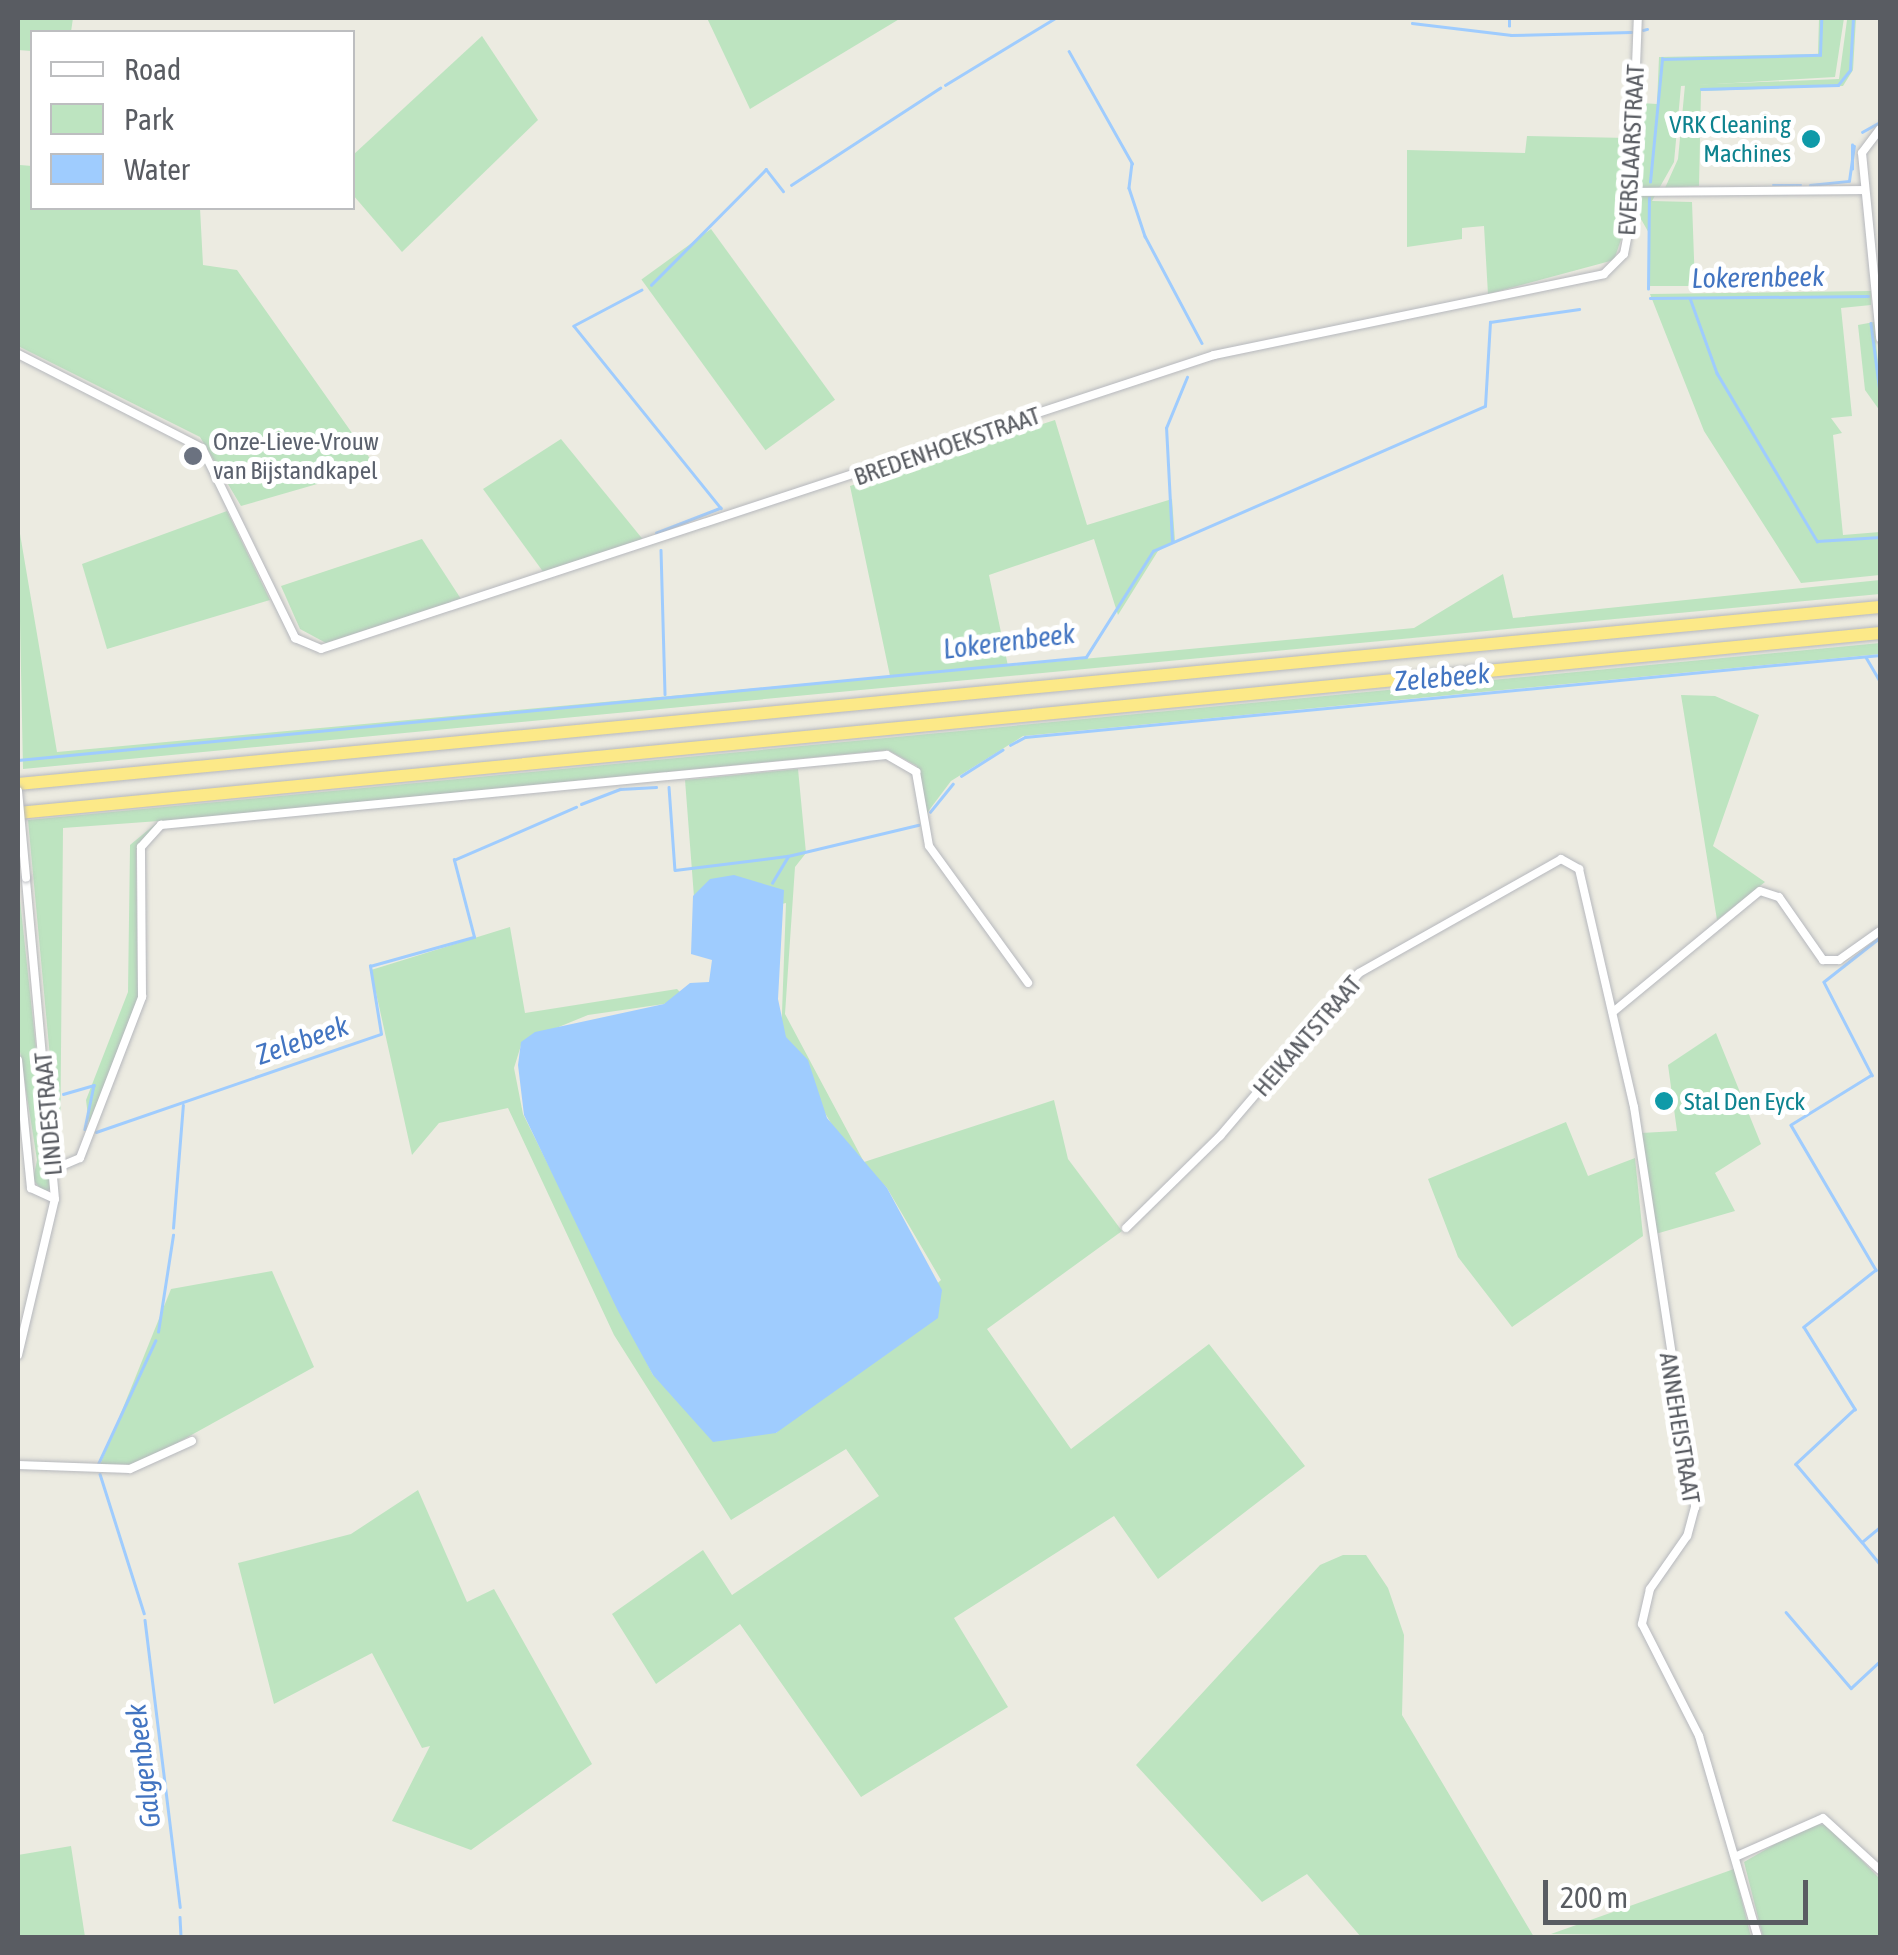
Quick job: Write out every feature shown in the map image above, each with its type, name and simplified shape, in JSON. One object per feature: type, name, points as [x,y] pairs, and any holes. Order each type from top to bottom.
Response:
[{"type":"highway","points":[[18,787],[1880,607]]},
{"type":"highway","points":[[18,813],[1880,633]]},
{"type":"street","name":"EVERSLAARSTRAAT","points":[[1604,274],[1624,254],[1632,192],[1638,18]]},
{"type":"street","points":[[1880,129],[1863,145],[1880,338]]},
{"type":"street","points":[[1632,192],[1865,190]]},
{"type":"street","name":"BREDENHOEKSTRAAT","points":[[18,354],[202,448],[300,644],[321,650],[1214,355],[1604,274]]},
{"type":"street","points":[[54,1169],[80,1158],[142,997],[141,847],[161,824],[887,755],[916,772],[930,846],[1028,983]]},
{"type":"street","name":"LINDESTRAAT","points":[[18,787],[55,1199],[18,1355]]},
{"type":"street","name":"ANNEHEISTRAAT","points":[[1572,860],[1613,1012],[1695,1507],[1688,1536],[1645,1600],[1642,1624],[1700,1736],[1735,1857]]},
{"type":"street","name":"HEIKANTSTRAAT","points":[[1126,1228],[1220,1136],[1359,973],[1572,860]]},
{"type":"street","points":[[1613,1012],[1760,891],[1774,892],[1822,960],[1839,960],[1880,931]]},
{"type":"street","name":"LINDESTRAAT","points":[[18,1060],[31,1188],[55,1199]]},
{"type":"street","points":[[18,1465],[130,1469],[192,1441]]},
{"type":"street","points":[[1758,1938],[1735,1857],[1822,1818],[1880,1870]]},
{"type":"green space","points":[[18,18],[73,18],[71,30],[30,30],[30,51],[18,50]]},
{"type":"green space","points":[[707,18],[901,18],[750,109]]},
{"type":"green space","points":[[1819,18],[1844,18],[1835,77],[1681,86],[1674,162],[1652,201],[1692,202],[1695,286],[1650,286],[1650,235],[1637,212],[1641,103],[1657,104],[1659,57],[1818,54]]},
{"type":"green space","points":[[1856,18],[1853,70],[1843,86],[1701,91],[1699,186],[1665,188],[1678,159],[1685,85],[1839,79],[1847,20]]},
{"type":"green space","points":[[482,36],[538,120],[402,252],[355,197],[355,153]]},
{"type":"green space","points":[[1527,136],[1629,138],[1625,228],[1614,260],[1488,294],[1484,226],[1462,228],[1462,239],[1407,247],[1407,150],[1525,153]]},
{"type":"green space","points":[[20,165],[30,166],[30,210],[200,210],[203,265],[237,270],[376,467],[241,506],[200,437],[18,346]]},
{"type":"green space","points":[[711,229],[835,400],[765,450],[641,280]]},
{"type":"green space","points":[[1871,291],[1871,305],[1841,308],[1852,416],[1831,418],[1842,433],[1833,435],[1843,535],[1880,532],[1880,575],[1801,583],[1704,431],[1650,294]]},
{"type":"green space","points":[[1874,322],[1880,411],[1865,390],[1858,325]]},
{"type":"green space","points":[[1055,420],[1087,525],[1172,499],[1175,541],[1158,551],[1118,615],[1094,539],[989,575],[1008,666],[1414,628],[1503,574],[1513,618],[1880,580],[1880,594],[23,769],[18,522],[57,752],[890,676],[850,486]]},
{"type":"green space","points":[[561,439],[645,542],[544,573],[483,489]]},
{"type":"green space","points":[[227,511],[270,600],[107,649],[82,564]]},
{"type":"green space","points":[[422,539],[461,599],[326,643],[300,629],[281,586]]},
{"type":"green space","points":[[1880,643],[1880,654],[1023,736],[951,781],[927,813],[917,766],[888,750],[159,822],[136,850],[138,1002],[89,1124],[86,1100],[128,992],[130,845],[159,821],[63,828],[60,1165],[28,820]]},
{"type":"green space","points":[[1681,695],[1715,696],[1759,715],[1713,846],[1765,882],[1717,920]]},
{"type":"green space","points":[[798,769],[806,853],[795,867],[785,1014],[864,1162],[1054,1100],[1068,1159],[1122,1231],[987,1329],[1071,1449],[1209,1344],[1305,1466],[1158,1579],[1114,1516],[954,1618],[1008,1707],[861,1797],[740,1624],[656,1684],[612,1614],[703,1550],[732,1595],[879,1496],[846,1449],[731,1520],[614,1335],[508,1108],[439,1123],[412,1155],[371,970],[510,927],[525,1013],[677,989],[682,994],[664,1004],[588,1015],[522,1042],[514,1068],[523,1114],[653,1375],[776,1433],[941,1280],[887,1188],[843,1143],[781,1040],[786,903],[696,923],[685,780]]},
{"type":"green space","points":[[18,881],[51,1188],[45,1193],[33,1180],[37,1160],[18,1039]]},
{"type":"green space","points":[[1716,1033],[1761,1144],[1715,1173],[1735,1211],[1652,1235],[1641,1133],[1677,1131],[1668,1065]]},
{"type":"green space","points":[[1566,1122],[1588,1176],[1635,1158],[1643,1236],[1512,1327],[1458,1257],[1428,1179]]},
{"type":"green space","points":[[272,1271],[314,1367],[139,1464],[100,1465],[171,1289]]},
{"type":"green space","points":[[418,1490],[467,1602],[494,1589],[592,1764],[471,1850],[392,1821],[430,1746],[422,1748],[372,1653],[274,1704],[238,1563],[351,1534]]},
{"type":"green space","points":[[1343,1555],[1366,1555],[1388,1588],[1404,1635],[1402,1715],[1534,1937],[1361,1937],[1307,1874],[1262,1902],[1136,1765],[1320,1565]]},
{"type":"green space","points":[[1810,1824],[1828,1825],[1880,1879],[1880,1937],[1763,1937],[1744,1862]]},
{"type":"green space","points":[[71,1846],[85,1937],[18,1937],[18,1855]]},
{"type":"green space","points":[[1734,1869],[1751,1937],[1551,1934]]},
{"type":"water","points":[[734,875],[784,890],[778,999],[786,1037],[808,1060],[827,1118],[887,1188],[942,1290],[938,1318],[776,1433],[713,1442],[653,1375],[618,1311],[524,1115],[518,1065],[521,1042],[535,1032],[664,1004],[690,983],[709,982],[712,960],[691,954],[693,896],[710,879]]},
{"type":"waterway","name":"Lokerenbeek","points":[[945,85],[1055,18]]},
{"type":"waterway","points":[[1509,18],[1509,26]]},
{"type":"waterway","points":[[1650,182],[1662,59],[1820,55],[1821,18]]},
{"type":"waterway","points":[[1701,89],[1838,85],[1850,70],[1853,18]]},
{"type":"waterway","name":"Lokerenbeek","points":[[1412,23],[1511,35],[1631,32]]},
{"type":"waterway","name":"Lokerenbeek","points":[[1643,30],[1647,29]]},
{"type":"waterway","points":[[1069,51],[1132,163],[1129,188],[1145,236],[1202,343]]},
{"type":"waterway","name":"Lokerenbeek","points":[[791,185],[940,88]]},
{"type":"waterway","points":[[1862,132],[1880,122]]},
{"type":"waterway","points":[[1852,145],[1852,169]]},
{"type":"waterway","points":[[1810,185],[1849,181],[1854,146]]},
{"type":"waterway","name":"Lokerenbeek","points":[[651,285],[766,169],[783,191]]},
{"type":"waterway","points":[[1773,185],[1801,185]]},
{"type":"waterway","points":[[1648,289],[1649,198]]},
{"type":"waterway","name":"Lokerenbeek","points":[[642,290],[574,326],[721,508],[657,533]]},
{"type":"waterway","name":"Lokerenbeek","points":[[1650,298],[1868,296]]},
{"type":"waterway","points":[[1690,298],[1717,373],[1817,541],[1880,537]]},
{"type":"waterway","name":"Lokerenbeek","points":[[18,760],[1086,657],[1153,551],[1485,406],[1490,322],[1579,309]]},
{"type":"waterway","points":[[1871,323],[1880,392]]},
{"type":"waterway","points":[[1172,541],[1166,428],[1187,377]]},
{"type":"waterway","name":"Lokerenbeek","points":[[661,550],[665,694]]},
{"type":"waterway","name":"Zelebeek","points":[[1010,745],[1025,737],[1880,655]]},
{"type":"waterway","points":[[1866,657],[1880,681]]},
{"type":"waterway","name":"Zelebeek","points":[[961,776],[1002,750]]},
{"type":"waterway","name":"Zelebeek","points":[[930,812],[953,784]]},
{"type":"waterway","name":"Zelebeek","points":[[581,804],[620,789],[656,787]]},
{"type":"waterway","name":"Zelebeek","points":[[669,787],[675,870],[788,856]]},
{"type":"waterway","name":"Zelebeek","points":[[96,1132],[381,1034],[370,966],[474,937],[454,860],[576,807]]},
{"type":"waterway","name":"Zelebeek","points":[[772,883],[788,856],[918,825]]},
{"type":"waterway","points":[[1880,938],[1824,982],[1872,1075],[1791,1125],[1876,1270],[1804,1327],[1855,1409],[1796,1464],[1862,1542],[1880,1527]]},
{"type":"waterway","name":"Zelebeek","points":[[63,1094],[94,1085],[85,1129]]},
{"type":"waterway","name":"Galgenbeek","points":[[173,1228],[183,1105]]},
{"type":"waterway","name":"Galgenbeek","points":[[158,1332],[173,1235]]},
{"type":"waterway","name":"Galgenbeek","points":[[98,1464],[155,1341]]},
{"type":"waterway","name":"Galgenbeek","points":[[100,1474],[144,1613]]},
{"type":"waterway","points":[[1862,1542],[1880,1564]]},
{"type":"waterway","points":[[1786,1612],[1851,1688],[1880,1661]]},
{"type":"waterway","name":"Galgenbeek","points":[[145,1620],[180,1907]]},
{"type":"waterway","name":"Galgenbeek","points":[[180,1917],[181,1936]]},
{"type":"place","name":"VRK Cleaning Machines","points":[[1811,139]]},
{"type":"place","name":"Onze-Lieve-Vrouw van Bijstandkapel","points":[[193,456]]},
{"type":"place","name":"Stal Den Eyck","points":[[1664,1101]]}]
